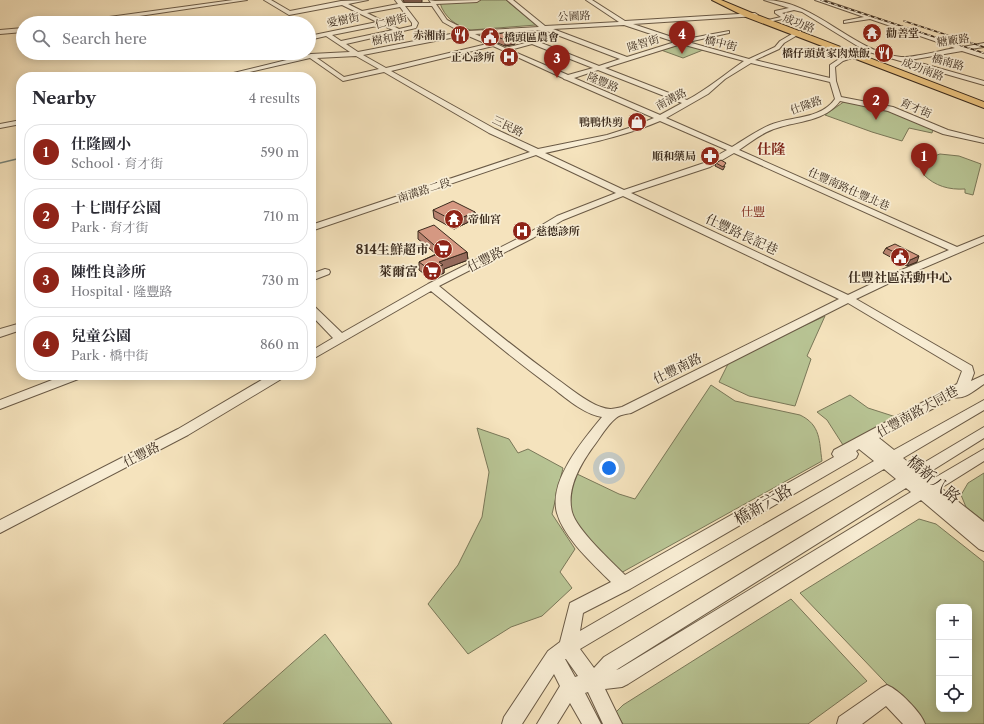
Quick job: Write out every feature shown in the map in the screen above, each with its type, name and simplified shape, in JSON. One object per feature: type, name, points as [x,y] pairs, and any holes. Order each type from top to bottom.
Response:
[{"type":"main road","name":"成功路","points":[[715,0],[854,55]]},
{"type":"main road","name":"成功路","points":[[722,0],[752,15],[797,33]]},
{"type":"main road","name":"成功南路","points":[[854,55],[984,102]]},
{"type":"main road","name":"成功南路","points":[[854,55],[984,106]]},
{"type":"street","points":[[130,16],[244,0]]},
{"type":"street","points":[[268,0],[289,13],[342,4],[365,3]]},
{"type":"street","points":[[334,0],[422,42]]},
{"type":"street","points":[[380,3],[395,0]]},
{"type":"street","points":[[361,13],[399,3],[477,0]]},
{"type":"street","points":[[510,0],[544,28],[626,58]]},
{"type":"street","name":"橋中街","points":[[589,0],[624,23],[681,42],[833,81]]},
{"type":"street","name":"橋南路","points":[[768,0],[804,11],[869,50],[984,84]]},
{"type":"street","points":[[776,3],[786,0]]},
{"type":"street","points":[[818,0],[984,56]]},
{"type":"street","name":"隆豐路","points":[[433,2],[436,10],[443,20],[467,34],[733,150]]},
{"type":"street","points":[[351,8],[365,3]]},
{"type":"street","name":"仁樹街","points":[[342,43],[399,31],[415,25],[399,3]]},
{"type":"street","points":[[770,21],[786,17],[777,12],[795,8]]},
{"type":"street","points":[[840,12],[849,10]]},
{"type":"street","name":"公園路","points":[[467,34],[752,15]]},
{"type":"street","points":[[846,22],[871,18]]},
{"type":"street","points":[[856,24],[879,20]]},
{"type":"street","name":"愛樹街","points":[[316,36],[382,23]]},
{"type":"street","points":[[830,27],[849,30]]},
{"type":"street","points":[[0,32],[16,31]]},
{"type":"street","name":"隆智街","points":[[566,78],[681,42],[727,32]]},
{"type":"street","name":"南溝路","points":[[537,152],[609,137],[660,118],[706,93],[723,78],[750,60],[771,49],[777,48],[782,42],[797,33]]},
{"type":"street","name":"三民路","points":[[326,34],[357,54],[492,131],[625,193]]},
{"type":"street","name":"樹和路","points":[[316,56],[357,54],[467,34]]},
{"type":"street","points":[[503,50],[561,35]]},
{"type":"street","points":[[533,42],[688,103]]},
{"type":"street","points":[[316,60],[343,79],[491,45]]},
{"type":"street","name":"糖廠路","points":[[902,59],[911,56],[984,45]]},
{"type":"street","name":"仕隆路","points":[[733,150],[752,137],[774,126],[802,120],[819,114],[833,106],[838,98],[833,81],[832,66],[854,55],[869,50]]},
{"type":"street","name":"樹和路","points":[[242,72],[294,60]]},
{"type":"street","points":[[627,85],[681,107]]},
{"type":"street","name":"育才街","points":[[838,98],[890,109],[946,132],[984,141]]},
{"type":"street","points":[[0,126],[16,123]]},
{"type":"street","name":"仕豐路","points":[[316,353],[432,286],[530,236],[560,218],[625,193],[707,165],[733,150]]},
{"type":"street","name":"仕豐南路仕豐北巷","points":[[733,150],[956,250]]},
{"type":"street","name":"南溝路二段","points":[[316,226],[537,152]]},
{"type":"street","name":"仕豐路長記巷","points":[[625,193],[848,299],[931,346]]},
{"type":"street","name":"仕豐南路","points":[[612,414],[626,410],[848,299],[956,250],[984,239]]},
{"type":"street","points":[[316,276],[325,272]]},
{"type":"street","points":[[432,286],[564,390],[599,412],[612,414]]},
{"type":"street","points":[[316,314],[341,339]]},
{"type":"street","points":[[0,333],[16,328]]},
{"type":"street","name":"仕豐南路大同巷","points":[[839,454],[867,442],[962,387],[968,373],[968,369],[931,346]]},
{"type":"street","name":"橋新六路","points":[[568,647],[576,608],[624,584],[867,442],[984,379]]},
{"type":"street","points":[[0,405],[64,380]]},
{"type":"street","name":"仕豐路","points":[[0,527],[183,432],[271,380]]},
{"type":"street","name":"橋新六路","points":[[511,724],[554,657],[568,647],[984,404]]},
{"type":"street","points":[[612,414],[594,435],[576,462],[563,492],[564,513],[576,533],[599,560],[624,584]]},
{"type":"street","points":[[593,682],[610,663],[984,432]]},
{"type":"street","name":"橋新八路","points":[[867,442],[927,490],[984,531]]},
{"type":"street","points":[[546,724],[570,687],[622,678],[984,454]]},
{"type":"street","name":"橋新八路","points":[[927,490],[984,544]]},
{"type":"street","points":[[568,647],[593,682],[602,704],[613,724]]},
{"type":"street","points":[[554,657],[592,724]]},
{"type":"street","points":[[846,724],[887,694],[916,724]]},
{"type":"green space","points":[[506,0],[536,25],[471,30],[466,29],[456,24],[448,17],[440,3]]},
{"type":"green space","points":[[683,44],[703,50],[683,58],[661,50]]},
{"type":"green space","points":[[845,101],[887,109],[933,129],[932,133],[909,128],[902,141],[825,115]]},
{"type":"green space","points":[[940,154],[959,156],[981,164],[973,195],[965,193],[965,189],[953,189],[938,185],[924,175],[931,157]]},
{"type":"green space","points":[[825,316],[807,356],[811,359],[795,406],[749,396],[719,382],[730,360]]},
{"type":"green space","points":[[711,385],[735,401],[800,415],[807,419],[818,434],[822,461],[619,574],[575,522],[569,504],[575,473],[619,494],[635,499]]},
{"type":"green space","points":[[850,395],[868,408],[896,417],[843,445],[827,420],[817,412]]},
{"type":"green space","points":[[477,428],[509,439],[518,453],[528,449],[563,468],[552,514],[575,549],[560,572],[572,588],[542,616],[511,627],[468,654],[428,604],[458,565],[482,517],[489,472]]},
{"type":"green space","points":[[984,473],[984,521],[966,507],[961,495],[968,483]]},
{"type":"green space","points":[[919,519],[936,524],[984,562],[984,724],[925,724],[800,593]]},
{"type":"green space","points":[[791,599],[867,681],[808,724],[623,724],[616,712],[623,705]]},
{"type":"green space","points":[[325,634],[392,724],[223,724]]},
{"type":"building","points":[[503,33],[516,38],[505,40],[493,35]]},
{"type":"building","points":[[709,152],[713,154],[706,158],[702,155]]},
{"type":"building","points":[[721,160],[726,163],[723,167],[716,163]]},
{"type":"building","points":[[453,201],[475,212],[454,221],[433,210]]},
{"type":"building","points":[[434,225],[467,252],[439,262],[443,265],[430,270],[419,262],[442,252],[418,231]]},
{"type":"building","points":[[895,244],[919,256],[910,260],[886,248]]},
{"type":"waterway","points":[[0,163],[16,159]]},
{"type":"railway","points":[[821,0],[984,53]]},
{"type":"railway","points":[[904,21],[984,47]]},
{"type":"place","name":"勸善堂","points":[[872,33]]},
{"type":"place","name":"赤湘南","points":[[460,35]]},
{"type":"place","name":"橋頭區農會","points":[[490,37]]},
{"type":"place","name":"橋仔頭黃家肉燥飯","points":[[884,53]]},
{"type":"place","name":"兒童公園","points":[[682,54]]},
{"type":"place","name":"正心診所","points":[[509,57]]},
{"type":"place","name":"陳性良診所","points":[[557,78]]},
{"type":"place","name":"十七間仔公園","points":[[876,120]]},
{"type":"place","name":"鴨鴨快剪","points":[[637,122]]},
{"type":"place","name":"順和藥局","points":[[710,156]]},
{"type":"place","name":"仕隆國小","points":[[924,176]]},
{"type":"place","name":"帝仙宮","points":[[454,219]]},
{"type":"place","name":"慈德診所","points":[[522,231]]},
{"type":"place","name":"814生鮮超市","points":[[443,249]]},
{"type":"place","name":"仕豐社區活動中心","points":[[900,257]]},
{"type":"place","name":"萊爾富","points":[[432,271]]},
{"type":"district","name":"仕隆","points":[[771,149]]},
{"type":"district","name":"仕豐","points":[[753,211]]}]
